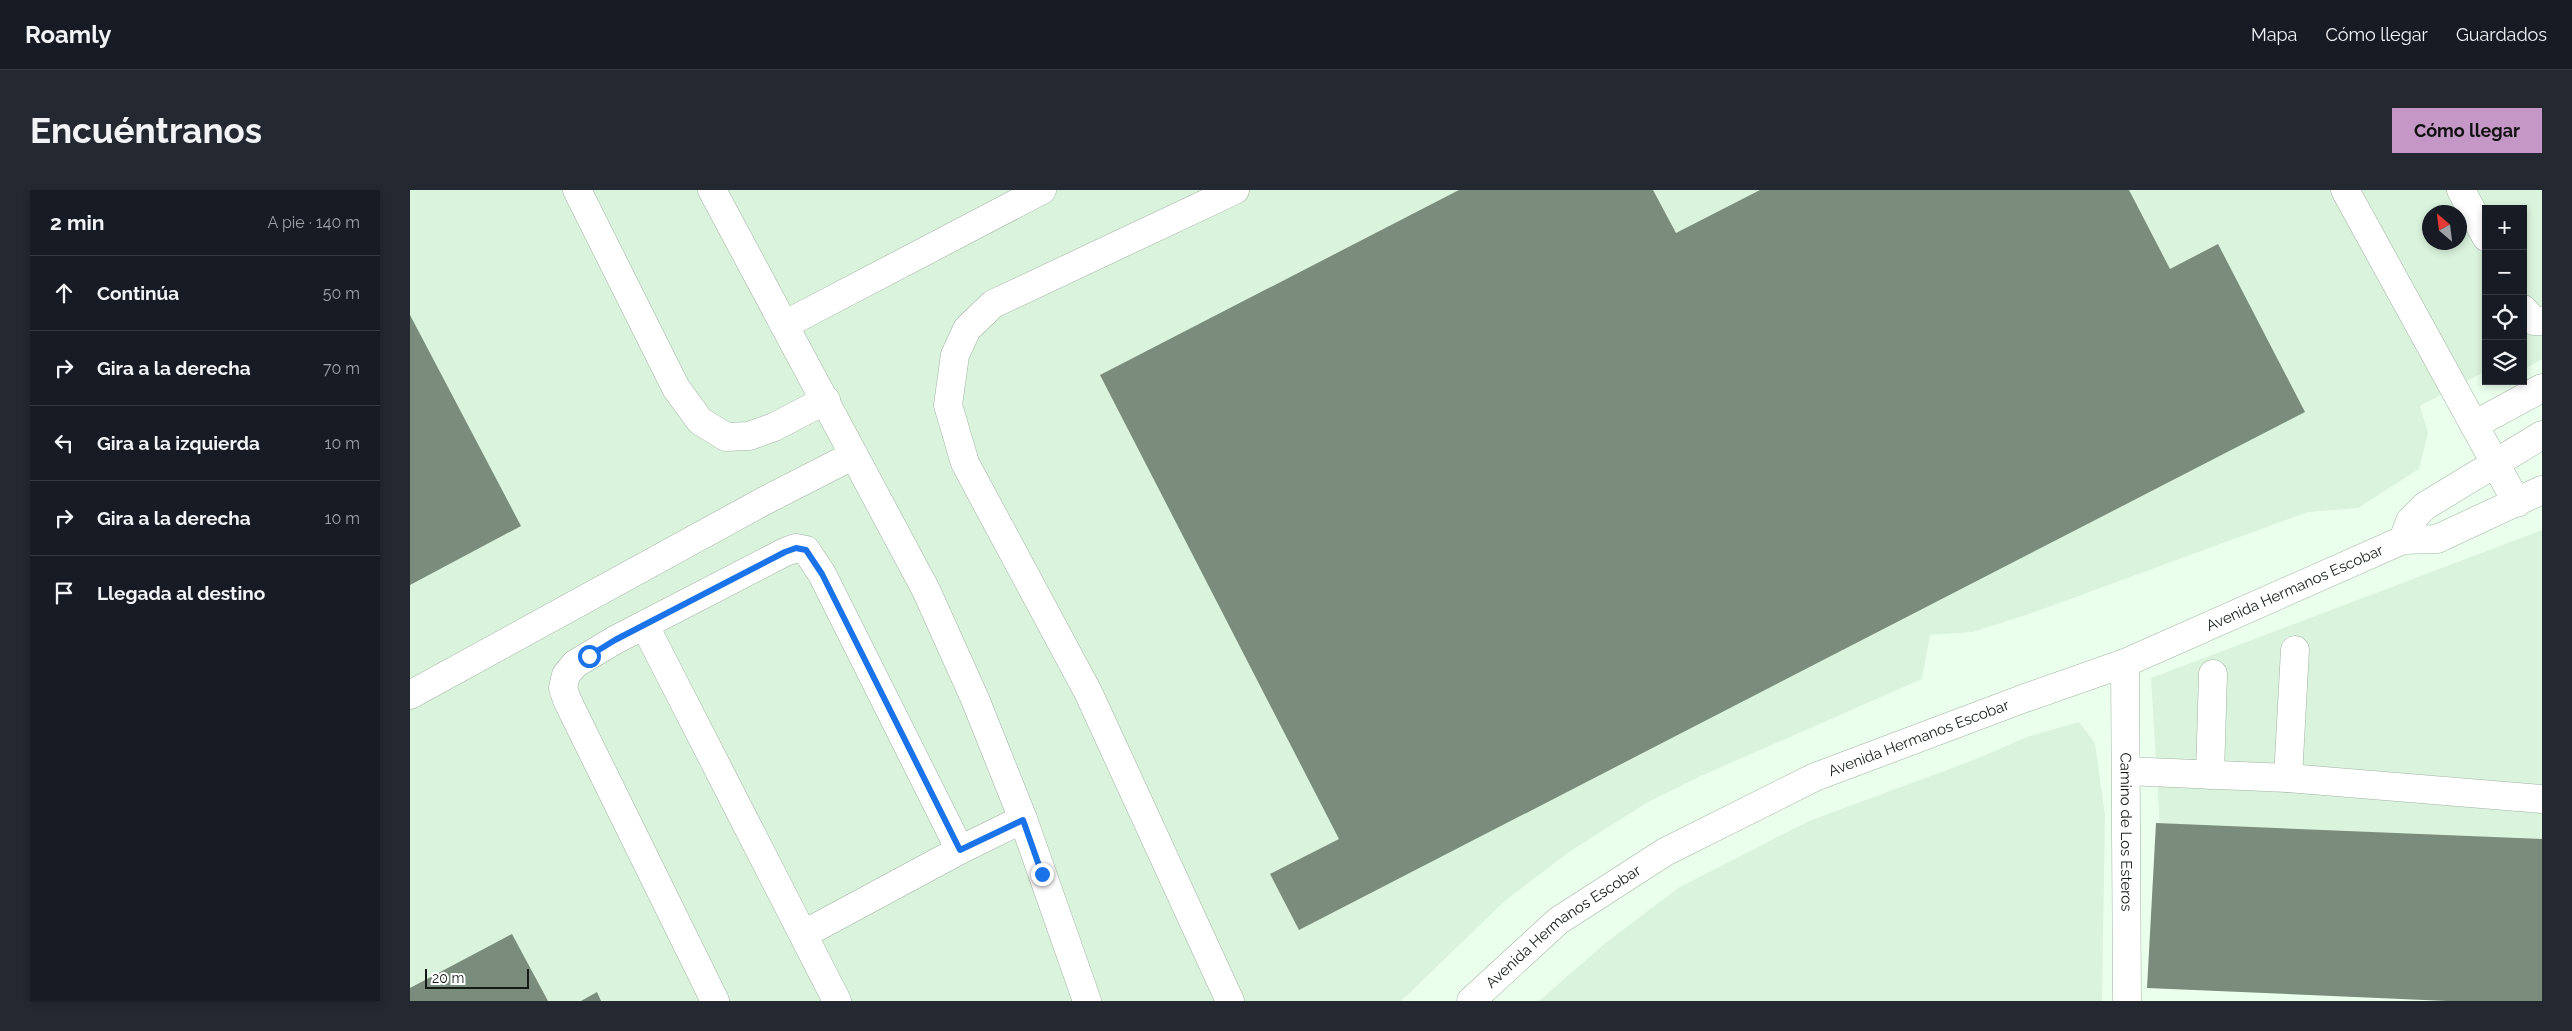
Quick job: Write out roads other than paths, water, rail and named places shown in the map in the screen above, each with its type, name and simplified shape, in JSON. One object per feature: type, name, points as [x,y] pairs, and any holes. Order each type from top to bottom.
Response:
[{"type":"main road","points":[[577,190],[676,388],[700,421],[726,437],[749,436],[774,427],[826,400]]},
{"type":"main road","points":[[712,190],[926,590],[975,699],[1023,820],[1088,1001]]},
{"type":"main road","points":[[784,325],[1042,190]]},
{"type":"main road","points":[[1230,1001],[1088,692],[965,463],[948,405],[955,355],[967,329],[993,304],[1235,190]]},
{"type":"main road","points":[[2345,190],[2517,504]]},
{"type":"main road","points":[[2461,190],[2482,229]]},
{"type":"main road","points":[[2527,313],[2534,320],[2542,320]]},
{"type":"main road","points":[[2474,425],[2542,388]]},
{"type":"main road","points":[[2403,540],[2410,521],[2424,506],[2542,435]]},
{"type":"main road","points":[[410,695],[756,506],[854,455]]},
{"type":"main road","name":"Avenida Hermanos Escobar","points":[[1471,1001],[1558,921],[1665,852],[1815,777],[2124,663],[2403,540],[2437,539],[2517,504],[2542,490]]},
{"type":"main road","points":[[716,1001],[567,700],[563,688],[566,676],[575,664],[615,640],[785,552],[796,548],[806,550],[822,574],[960,850]]},
{"type":"main road","points":[[645,626],[837,1001]]},
{"type":"main road","points":[[2288,778],[2295,650]]},
{"type":"main road","name":"Camino de Los Esteros","points":[[2124,663],[2127,1001]]},
{"type":"main road","points":[[2210,775],[2213,674]]},
{"type":"main road","points":[[2126,771],[2288,778],[2542,799]]},
{"type":"main road","points":[[804,934],[960,850],[1023,820]]}]
